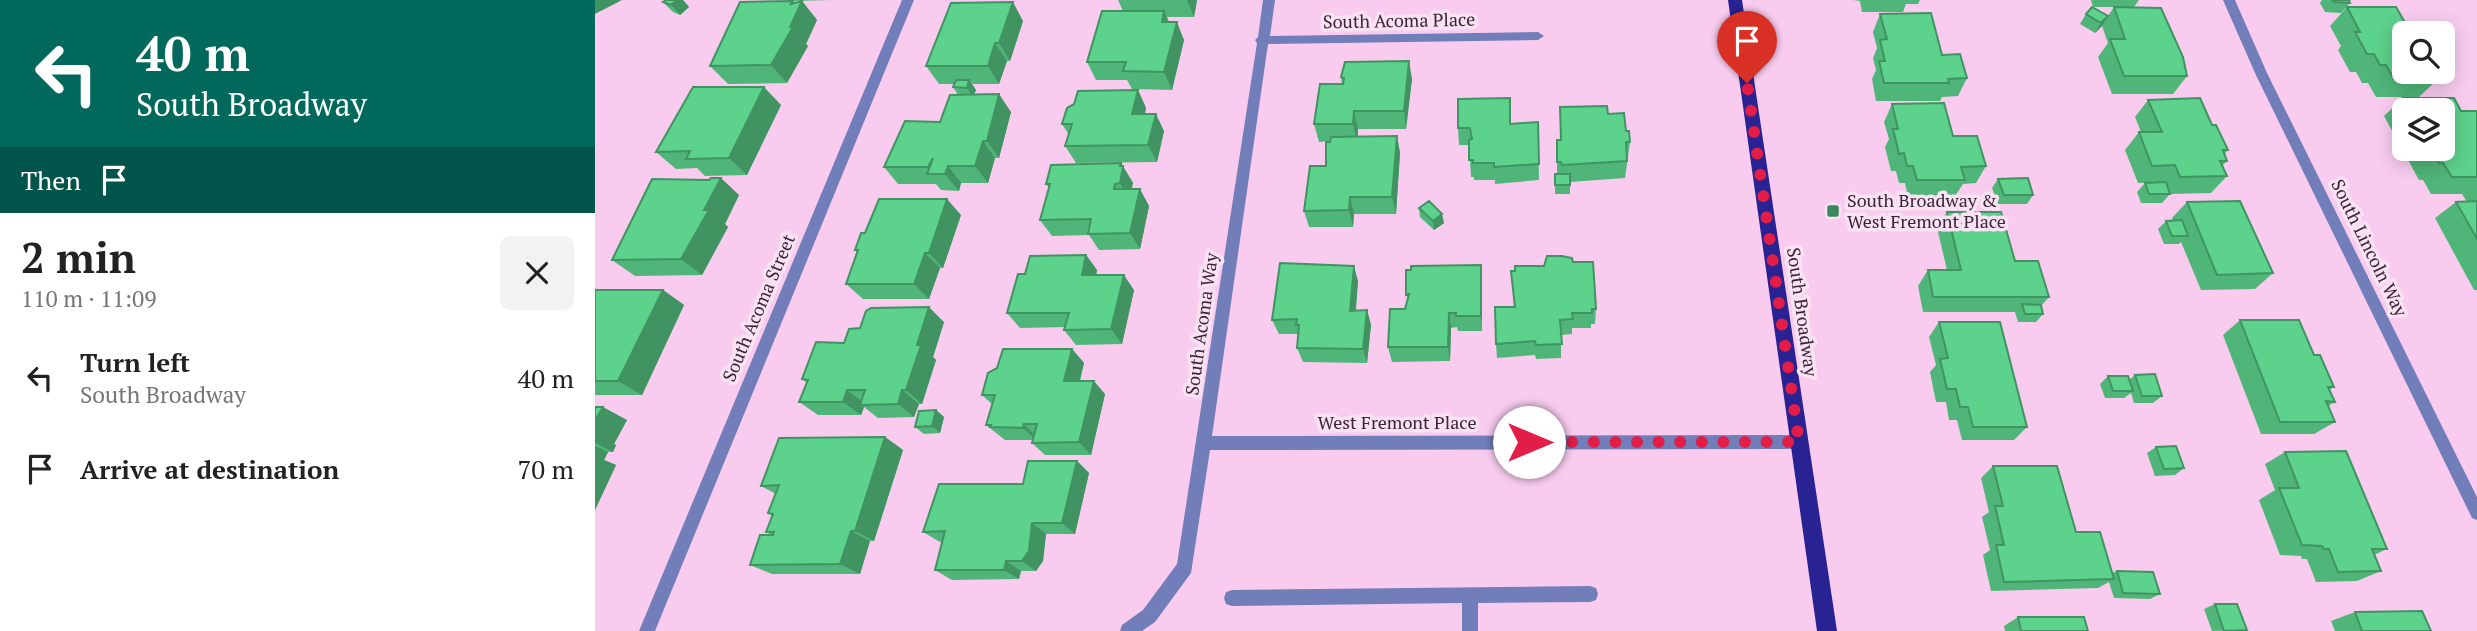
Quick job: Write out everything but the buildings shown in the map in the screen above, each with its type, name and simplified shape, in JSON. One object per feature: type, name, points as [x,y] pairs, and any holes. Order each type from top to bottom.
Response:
[{"type":"main road","name":"South Broadway","points":[[1735,0],[1827,631]]},
{"type":"street","name":"South Acoma Street","points":[[647,631],[908,0]]},
{"type":"street","name":"South Acoma Way","points":[[1128,631],[1149,616],[1185,566],[1269,0]]},
{"type":"street","name":"South Lincoln Way","points":[[2229,0],[2261,73],[2477,513]]},
{"type":"street","name":"South Acoma Place","points":[[1261,40],[1538,36]]},
{"type":"street","name":"West Fremont Place","points":[[1205,443],[1799,442]]},
{"type":"street","points":[[1232,598],[1590,594]]},
{"type":"street","points":[[1470,596],[1470,631]]},
{"type":"place","name":"South Broadway & West Fremont Place","points":[[1833,211]]},
{"type":"route","points":[[1529,442],[1799,442],[1747,83]]}]
